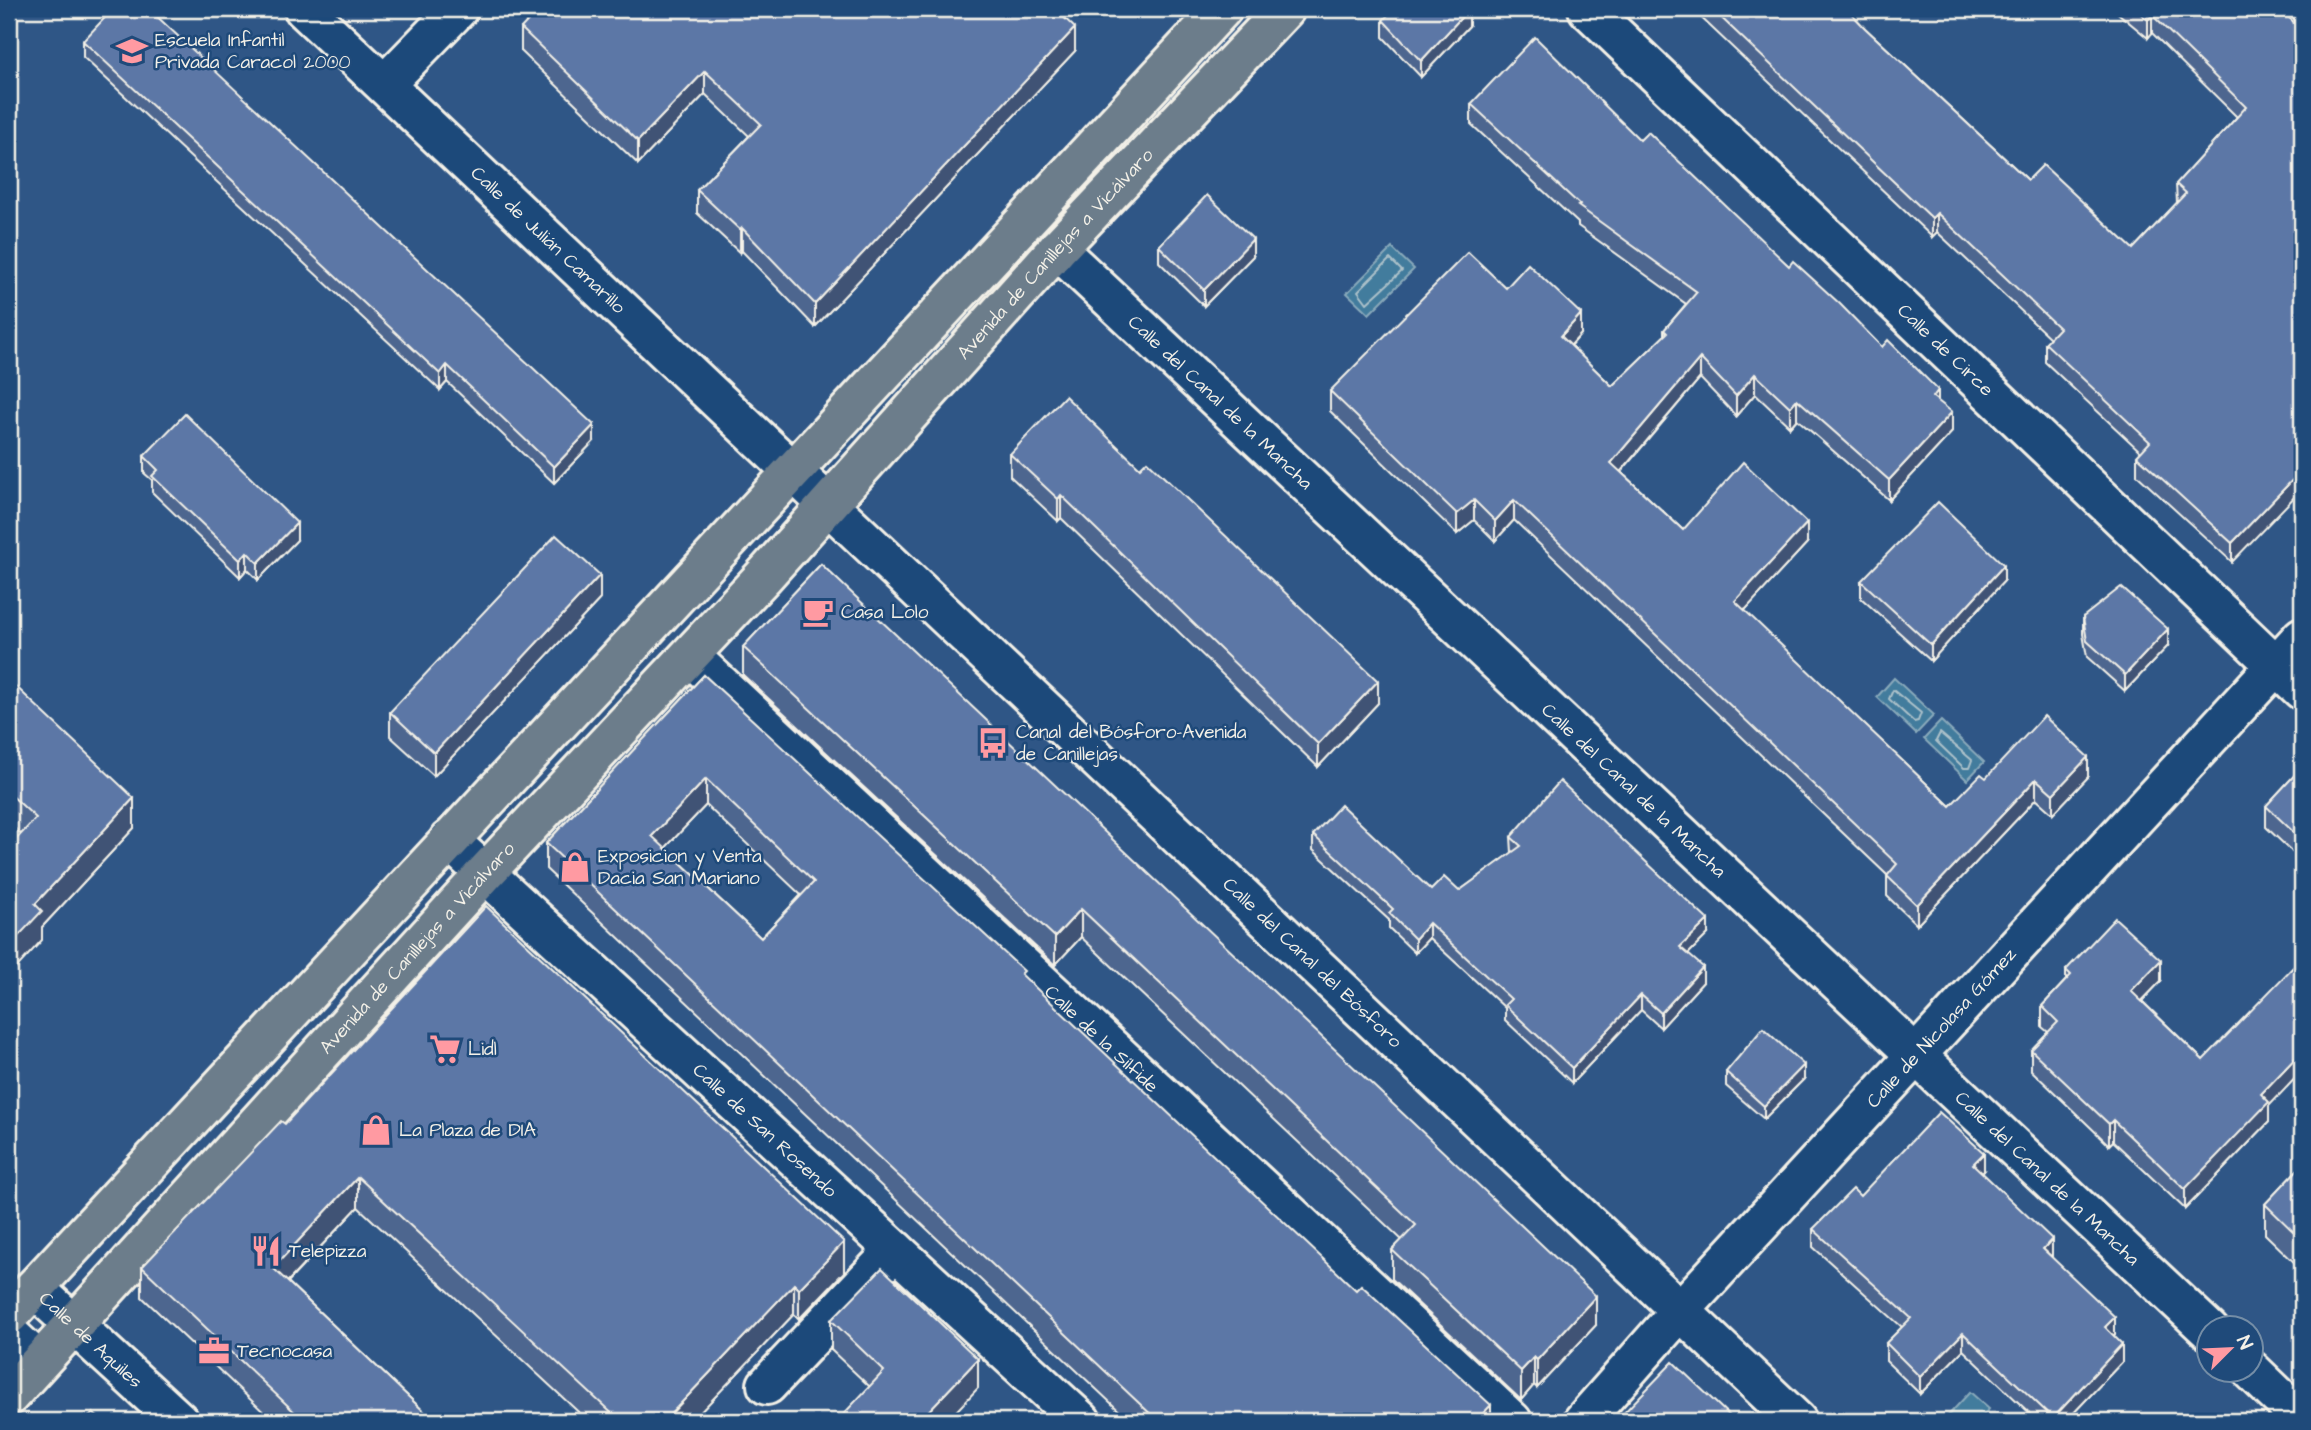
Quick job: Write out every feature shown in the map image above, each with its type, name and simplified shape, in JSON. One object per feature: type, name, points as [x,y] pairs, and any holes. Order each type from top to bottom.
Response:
[{"type":"main road","points":[[9,1315],[1222,9]]},
{"type":"main road","name":"Avenida de Canillejas a Vicálvaro","points":[[9,1396],[486,872],[829,504],[1057,249],[1285,9]]},
{"type":"street","name":"Calle de Julián Camarillo","points":[[304,9],[793,468]]},
{"type":"street","points":[[385,84],[458,9]]},
{"type":"street","name":"Calle de Circe","points":[[1588,9],[2290,678]]},
{"type":"street","name":"Calle del Canal de la Mancha","points":[[1057,249],[2196,1318]]},
{"type":"street","points":[[793,468],[829,504]]},
{"type":"street","name":"Calle del Canal del Bósforo","points":[[829,504],[1797,1421]]},
{"type":"street","name":"Calle de Nicolasa Gómez","points":[[1583,1421],[1679,1312],[1918,1055],[2290,678],[2302,637]]},
{"type":"street","name":"Calle de la Sílfide","points":[[690,656],[1512,1421]]},
{"type":"street","name":"Calle de San Rosendo","points":[[449,840],[1081,1421]]},
{"type":"street","points":[[767,1385],[895,1250]]},
{"type":"street","name":"Calle de Aquiles","points":[[34,1288],[179,1421]]},
{"type":"street","points":[[9,1334],[40,1363]]},
{"type":"street","points":[[2266,1384],[2302,1419]]},
{"type":"water","points":[[1392,248],[1414,269],[1369,314],[1347,293]]},
{"type":"water","points":[[1894,678],[1934,715],[1916,734],[1877,697]]},
{"type":"water","points":[[1941,721],[1984,762],[1967,780],[1924,739]]},
{"type":"water","points":[[1970,1392],[1989,1409],[1978,1421],[1943,1421]]},
{"type":"building","points":[[113,9],[149,9],[594,425],[554,467],[447,365],[440,374],[83,41]]},
{"type":"building","points":[[539,9],[1055,9],[1075,28],[815,304],[742,228],[740,230],[697,190],[761,124],[705,71],[638,141],[521,28]]},
{"type":"building","points":[[1394,9],[1469,9],[1421,61],[1383,20]]},
{"type":"building","points":[[1712,9],[1847,9],[2028,180],[2043,165],[2133,249],[2186,193],[2176,184],[2246,107],[2152,15],[2148,20],[2135,9],[2280,9],[2302,30],[2302,470],[2232,543],[2137,456],[2150,442],[2045,343],[2059,328],[1937,213],[1932,218]]},
{"type":"building","points":[[1535,37],[1640,140],[1648,132],[1789,266],[1793,261],[1882,347],[1888,340],[1938,390],[1933,397],[1952,412],[1889,480],[1797,399],[1790,407],[1755,374],[1736,396],[1700,358],[1611,463],[1683,530],[1743,462],[1807,523],[1735,601],[1950,806],[1981,774],[1986,778],[2044,716],[2088,757],[2053,794],[2036,779],[1917,905],[1887,876],[1897,864],[1514,500],[1495,521],[1474,500],[1457,514],[1330,391],[1468,252],[1506,288],[1528,264],[1581,314],[1561,336],[1612,386],[1667,333],[1664,330],[1697,292],[1578,206],[1580,205],[1471,104]]},
{"type":"building","points":[[1207,195],[1253,239],[1204,290],[1159,246]]},
{"type":"building","points":[[1065,396],[1140,468],[1147,461],[1378,681],[1318,744],[1061,495],[1058,499],[1010,454]]},
{"type":"building","points":[[185,414],[297,523],[258,563],[247,552],[240,560],[152,476],[158,470],[144,456]]},
{"type":"building","points":[[1938,502],[2004,565],[1931,645],[1861,581]]},
{"type":"building","points":[[556,535],[600,575],[434,753],[390,712]]},
{"type":"building","points":[[821,564],[1596,1296],[1537,1360],[1534,1357],[1521,1371],[1392,1250],[1416,1225],[1081,909],[1055,937],[743,647]]},
{"type":"building","points":[[2121,587],[2168,629],[2125,675],[2087,641],[2083,617]]},
{"type":"building","points":[[704,675],[1024,971],[1021,974],[1356,1290],[1361,1285],[1491,1405],[1476,1421],[1158,1421],[546,843]],"holes":[[[706,779],[814,882],[761,938],[652,836]]]},
{"type":"building","points":[[9,680],[134,798],[35,904],[42,911],[9,946],[9,847],[36,818],[9,793]]},
{"type":"building","points":[[2302,767],[2302,840],[2266,806]]},
{"type":"building","points":[[1560,781],[1708,920],[1680,947],[1703,967],[1661,1013],[1641,995],[1572,1068],[1505,1005],[1511,999],[1429,923],[1415,939],[1389,913],[1393,909],[1313,835],[1341,805],[1431,890],[1444,877],[1459,891],[1521,846],[1511,837]]},
{"type":"building","points":[[486,906],[844,1242],[799,1289],[794,1284],[664,1421],[620,1421],[358,1177],[273,1268],[434,1421],[304,1421],[142,1267],[281,1121],[285,1124]]},
{"type":"building","points":[[2115,918],[2161,960],[2131,991],[2203,1060],[2302,958],[2302,1051],[2261,1094],[2269,1102],[2185,1189],[2113,1120],[2109,1124],[2031,1050],[2058,1022],[2042,1006],[2071,975],[2066,970]]},
{"type":"building","points":[[1763,1028],[1804,1065],[1764,1106],[1726,1072]]},
{"type":"building","points":[[1939,1112],[1984,1153],[1973,1164],[2052,1239],[2043,1249],[2115,1317],[2105,1327],[2122,1344],[2053,1418],[1963,1333],[1920,1377],[1886,1343],[1911,1318],[1813,1229],[1853,1189],[1860,1196]]},
{"type":"building","points":[[2302,1165],[2302,1240],[2265,1204]]},
{"type":"building","points":[[882,1268],[978,1359],[919,1421],[837,1421],[884,1371],[831,1320]]},
{"type":"building","points":[[1673,1362],[1735,1421],[1616,1421]]},
{"type":"building","points":[[93,1413],[102,1421],[85,1421]]},
{"type":"place","name":"Escuela Infantil Privada Caracol 2000","points":[[132,51]]},
{"type":"place","name":"Casa Lolo","points":[[818,612]]},
{"type":"place","name":"Canal del Bósforo-Avenida de Canillejas","points":[[993,743]]},
{"type":"place","name":"Exposicion y Venta Dacia San Mariano","points":[[575,867]]},
{"type":"place","name":"Lidl","points":[[445,1049]]},
{"type":"place","name":"La Plaza de DIA","points":[[376,1130]]},
{"type":"place","name":"Telepizza","points":[[266,1251]]},
{"type":"place","name":"Tecnocasa","points":[[214,1351]]}]
